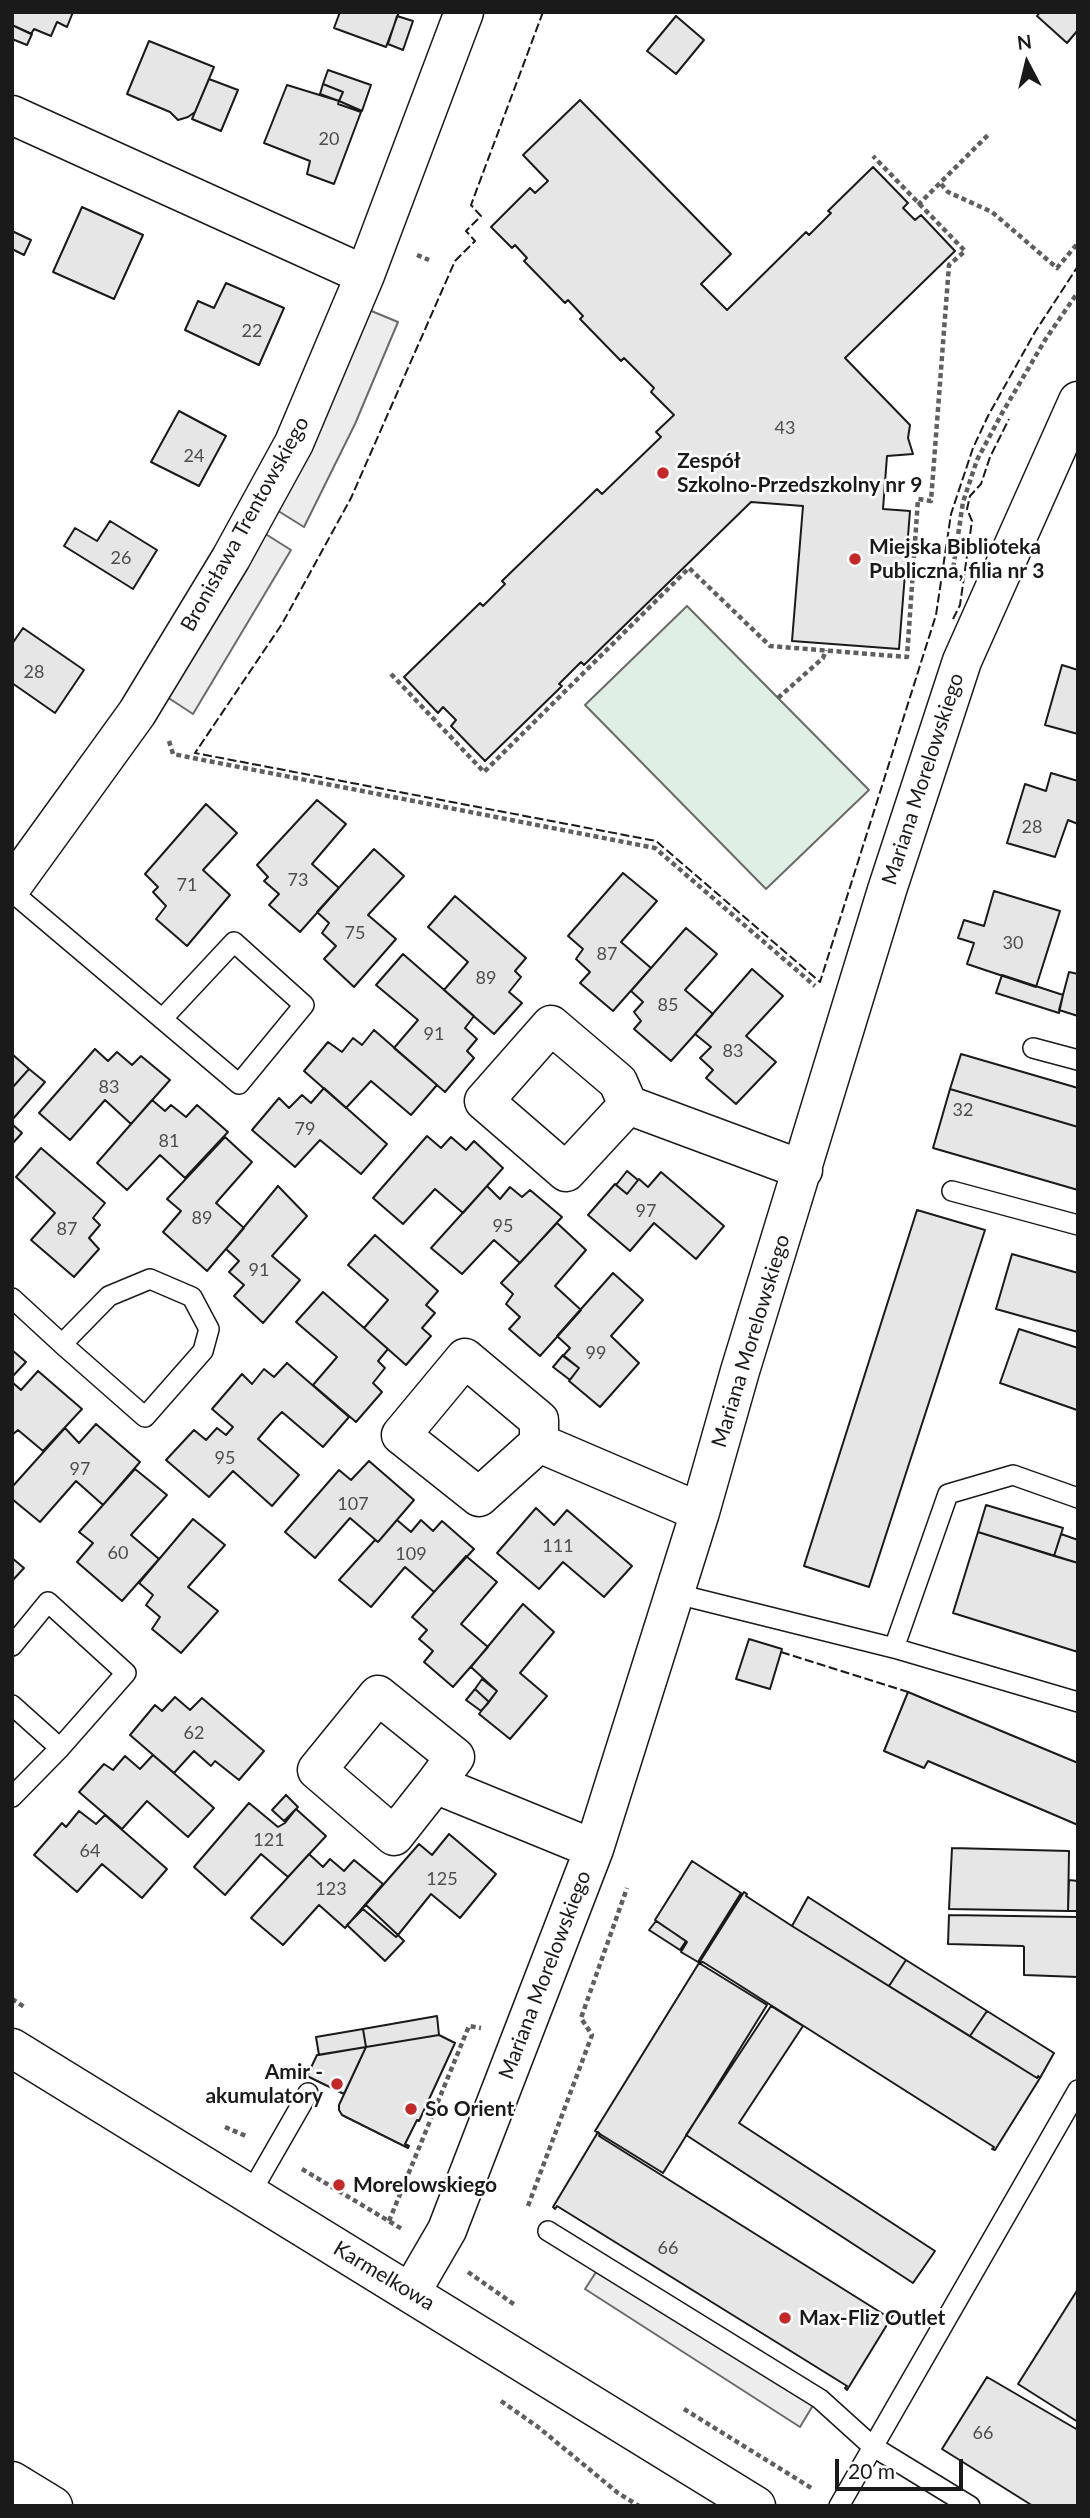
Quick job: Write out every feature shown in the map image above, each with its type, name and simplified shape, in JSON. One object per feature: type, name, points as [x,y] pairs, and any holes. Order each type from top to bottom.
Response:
[{"type":"street","name":"Bronisława Trentowskiego","points":[[12,886],[137,713],[231,558],[294,443],[365,275],[464,12]]},
{"type":"street","points":[[12,115],[365,275]]},
{"type":"street","name":"Mariana Morelowskiego","points":[[411,2292],[447,2230],[594,1849],[887,890],[962,661],[1078,401]]},
{"type":"street","points":[[628,1105],[803,1170]]},
{"type":"street","points":[[539,1443],[699,1512]]},
{"type":"street","name":"Mariana Morelowskiego","points":[[435,1784],[594,1849]]},
{"type":"street","name":"Karmelkowa","points":[[12,2048],[756,2506]]},
{"type":"street","points":[[12,2481],[53,2506]]},
{"type":"lane","points":[[12,892],[239,1084],[304,1005],[234,942],[163,1018]]},
{"type":"lane","points":[[1033,1048],[1078,1060]]},
{"type":"lane","points":[[952,1191],[1078,1225]]},
{"type":"lane","points":[[12,1298],[62,1344],[145,1417],[203,1351],[209,1329],[192,1297],[150,1279],[109,1296],[62,1344]]},
{"type":"lane","points":[[894,1648],[948,1494],[1013,1475],[1078,1497]]},
{"type":"lane","points":[[673,1592],[894,1648],[1078,1702]]},
{"type":"lane","points":[[12,1646],[48,1602],[126,1672],[60,1748],[12,1797]]},
{"type":"lane","points":[[12,1705],[60,1748]]},
{"type":"lane","points":[[839,2506],[1078,2090]]},
{"type":"lane","points":[[250,2194],[308,2093]]},
{"type":"lane","points":[[548,2231],[820,2399],[872,2446],[970,2506]]},
{"type":"path","points":[[918,205],[988,135]]},
{"type":"path","points":[[391,674],[484,772],[689,568],[770,646],[907,657],[918,499],[931,501],[949,265],[965,251],[873,156]]},
{"type":"path","points":[[941,184],[948,192],[992,212],[1058,268],[1078,243]]},
{"type":"path","points":[[778,698],[823,658],[827,650]]},
{"type":"path","points":[[167,736],[173,754],[198,760],[655,848],[819,990]]},
{"type":"path","points":[[499,2400],[538,2427],[618,2493],[639,2506]]},
{"type":"green space","points":[[687,606],[869,790],[766,889],[585,705]]},
{"type":"shaded area","points":[[369,310],[398,322],[355,424],[304,527],[275,509]]},
{"type":"shaded area","points":[[264,533],[291,550],[193,714],[167,697]]},
{"type":"shaded area","points":[[600,2266],[815,2402],[800,2427],[585,2289]]},
{"type":"building","points":[[12,12],[73,12],[67,27],[57,22],[51,36],[34,29],[31,34],[12,25]]},
{"type":"building","points":[[340,12],[399,12],[386,47],[334,28]]},
{"type":"building","points":[[1040,12],[1078,12],[1078,30],[1067,43],[1037,16]]},
{"type":"building","points":[[397,16],[413,21],[403,50],[388,44]]},
{"type":"building","points":[[676,16],[704,40],[676,74],[647,51]]},
{"type":"building","points":[[12,25],[32,34],[27,45],[12,39]]},
{"type":"building","points":[[149,41],[214,67],[195,112],[188,117],[178,120],[170,112],[127,94]]},
{"type":"building","points":[[328,70],[371,85],[362,111],[339,101],[343,92],[323,84]]},
{"type":"building","points":[[209,79],[238,90],[221,131],[192,119]]},
{"type":"building","points":[[323,84],[343,92],[339,101],[320,94]]},
{"type":"building","points":[[287,85],[339,101],[338,104],[361,112],[334,184],[307,174],[310,161],[264,143]]},
{"type":"building","points":[[580,100],[731,254],[701,284],[727,310],[806,232],[809,235],[831,213],[828,211],[873,167],[908,203],[903,208],[915,220],[921,215],[955,251],[845,358],[910,425],[908,438],[913,454],[887,456],[883,509],[910,511],[899,649],[792,641],[803,506],[751,502],[584,665],[581,662],[559,684],[562,686],[485,761],[451,726],[456,720],[443,707],[438,713],[404,677],[480,603],[483,606],[505,584],[502,581],[597,489],[602,494],[661,437],[656,432],[674,415],[651,392],[654,388],[624,358],[621,361],[580,319],[583,316],[568,300],[565,303],[524,261],[527,258],[515,245],[512,248],[491,227],[530,188],[535,193],[548,181],[523,155]]},
{"type":"building","points":[[82,207],[143,235],[114,299],[53,272]]},
{"type":"building","points":[[12,231],[31,240],[24,255],[12,249]]},
{"type":"building","points":[[226,283],[284,308],[259,365],[185,330],[198,301],[214,308]]},
{"type":"building","points":[[179,411],[226,436],[199,486],[151,462]]},
{"type":"building","points":[[110,521],[157,550],[133,589],[64,546],[75,528],[97,541]]},
{"type":"building","points":[[23,628],[84,670],[55,713],[12,683],[12,644]]},
{"type":"building","points":[[1062,665],[1078,670],[1078,734],[1045,725]]},
{"type":"building","points":[[1051,773],[1078,781],[1078,824],[1068,820],[1055,857],[1007,843],[1025,784],[1046,791]]},
{"type":"building","points":[[317,800],[346,824],[312,864],[339,888],[300,932],[269,905],[279,894],[264,881],[268,877],[257,865]]},
{"type":"building","points":[[206,804],[237,833],[203,870],[230,895],[187,946],[156,919],[166,906],[153,892],[158,887],[145,874]]},
{"type":"building","points":[[374,849],[404,876],[368,915],[396,939],[354,987],[324,959],[336,946],[322,933],[329,923],[317,912]]},
{"type":"building","points":[[623,873],[657,901],[621,942],[651,968],[613,1011],[580,983],[590,972],[576,959],[583,949],[568,936]]},
{"type":"building","points":[[994,891],[1060,911],[1036,987],[967,964],[974,943],[958,938],[964,920],[984,926]]},
{"type":"building","points":[[455,896],[526,958],[515,971],[521,977],[509,992],[522,1003],[494,1034],[444,990],[468,962],[428,927]]},
{"type":"building","points":[[686,928],[717,954],[685,990],[713,1014],[671,1061],[634,1029],[641,1021],[634,1012],[643,1002],[631,991]]},
{"type":"building","points":[[403,954],[474,1016],[465,1028],[477,1039],[467,1051],[474,1058],[445,1092],[394,1048],[418,1020],[376,985]]},
{"type":"building","points":[[752,969],[783,996],[746,1036],[776,1062],[736,1104],[706,1078],[713,1070],[700,1058],[711,1047],[695,1034]]},
{"type":"building","points":[[1069,972],[1078,974],[1078,1016],[1059,1010]]},
{"type":"building","points":[[1002,975],[1063,995],[1059,1013],[996,993]]},
{"type":"building","points":[[374,1030],[437,1085],[411,1115],[371,1081],[346,1108],[304,1071],[328,1042],[342,1052],[353,1038],[362,1045]]},
{"type":"building","points":[[95,1049],[108,1061],[117,1052],[132,1065],[141,1056],[170,1080],[131,1124],[105,1100],[70,1140],[39,1113]]},
{"type":"building","points":[[12,1054],[29,1069],[12,1088]]},
{"type":"building","points":[[961,1054],[1078,1088],[1078,1127],[950,1089]]},
{"type":"building","points":[[29,1069],[45,1082],[12,1120],[12,1088]]},
{"type":"building","points":[[324,1088],[387,1144],[361,1174],[320,1140],[295,1167],[252,1130],[279,1098],[289,1108],[302,1095],[311,1103]]},
{"type":"building","points":[[950,1089],[1078,1127],[1078,1190],[933,1148]]},
{"type":"building","points":[[152,1100],[165,1111],[171,1105],[186,1117],[197,1105],[228,1132],[185,1178],[160,1155],[127,1190],[97,1163]]},
{"type":"building","points":[[12,1124],[22,1133],[12,1144]]},
{"type":"building","points":[[427,1136],[441,1148],[451,1137],[466,1150],[474,1141],[503,1168],[463,1213],[435,1189],[403,1224],[373,1198]]},
{"type":"building","points":[[225,1137],[252,1162],[216,1203],[244,1228],[207,1271],[163,1232],[181,1211],[167,1199]]},
{"type":"building","points":[[41,1148],[105,1203],[93,1218],[100,1225],[89,1238],[99,1249],[74,1277],[31,1240],[55,1213],[16,1177]]},
{"type":"building","points":[[627,1171],[638,1180],[627,1194],[616,1185]]},
{"type":"building","points":[[661,1172],[724,1226],[696,1259],[654,1223],[630,1251],[588,1215],[615,1184],[627,1194],[639,1179],[648,1187]]},
{"type":"building","points":[[278,1186],[307,1216],[272,1256],[300,1280],[263,1323],[234,1296],[244,1285],[229,1272],[239,1261],[226,1249]]},
{"type":"building","points":[[487,1186],[500,1199],[510,1187],[522,1197],[530,1190],[562,1217],[520,1263],[494,1240],[462,1274],[431,1248]]},
{"type":"building","points":[[917,1210],[985,1230],[869,1587],[804,1566]]},
{"type":"building","points":[[557,1223],[586,1250],[555,1286],[581,1310],[540,1356],[509,1329],[520,1317],[506,1304],[513,1294],[501,1283]]},
{"type":"building","points":[[375,1235],[438,1291],[426,1305],[435,1313],[422,1328],[431,1336],[406,1365],[364,1328],[388,1300],[348,1265]]},
{"type":"building","points":[[1012,1254],[1078,1273],[1078,1332],[996,1309]]},
{"type":"building","points":[[613,1273],[643,1300],[611,1336],[639,1363],[600,1407],[569,1381],[579,1368],[563,1356],[570,1348],[557,1336]]},
{"type":"building","points":[[323,1292],[388,1349],[378,1361],[385,1368],[373,1383],[382,1392],[356,1422],[313,1385],[337,1357],[296,1322]]},
{"type":"building","points":[[1019,1329],[1078,1348],[1077,1410],[1000,1383]]},
{"type":"building","points":[[12,1350],[26,1362],[12,1377]]},
{"type":"building","points":[[563,1355],[579,1368],[570,1380],[553,1367]]},
{"type":"building","points":[[287,1363],[349,1417],[323,1447],[282,1412],[275,1419],[258,1439],[299,1475],[272,1506],[233,1471],[209,1497],[166,1460],[194,1430],[206,1440],[217,1428],[226,1435],[233,1427],[212,1409],[242,1374],[252,1384],[264,1369],[274,1377]]},
{"type":"building","points":[[38,1371],[82,1409],[43,1451],[18,1430],[12,1435],[12,1382],[21,1390]]},
{"type":"building","points":[[96,1424],[140,1462],[103,1505],[76,1481],[40,1522],[12,1499],[12,1487],[65,1428],[79,1443]]},
{"type":"building","points":[[369,1461],[414,1500],[378,1542],[350,1518],[315,1558],[285,1532],[339,1470],[351,1480]]},
{"type":"building","points":[[135,1469],[167,1495],[131,1535],[159,1559],[122,1601],[77,1562],[93,1543],[79,1532]]},
{"type":"building","points":[[986,1505],[1063,1528],[1054,1556],[978,1532]]},
{"type":"building","points":[[536,1508],[554,1525],[567,1510],[632,1566],[604,1597],[563,1562],[539,1589],[497,1553]]},
{"type":"building","points":[[193,1519],[225,1545],[188,1587],[218,1611],[181,1653],[152,1629],[160,1617],[146,1605],[153,1595],[139,1583]]},
{"type":"building","points":[[397,1520],[411,1532],[421,1520],[433,1531],[442,1521],[474,1549],[434,1592],[405,1567],[371,1607],[339,1580]]},
{"type":"building","points":[[978,1532],[1078,1563],[1078,1652],[953,1613]]},
{"type":"building","points":[[1061,1534],[1078,1540],[1078,1563],[1054,1556]]},
{"type":"building","points":[[466,1556],[497,1582],[461,1624],[488,1647],[453,1687],[424,1662],[433,1651],[419,1639],[427,1630],[412,1617]]},
{"type":"building","points":[[12,1558],[24,1568],[12,1581]]},
{"type":"building","points":[[523,1604],[554,1632],[520,1673],[547,1696],[510,1739],[479,1714],[497,1691],[471,1667]]},
{"type":"building","points":[[749,1639],[782,1649],[770,1689],[736,1679]]},
{"type":"building","points":[[482,1679],[497,1691],[489,1702],[475,1689]]},
{"type":"building","points":[[475,1689],[489,1702],[481,1711],[466,1700]]},
{"type":"building","points":[[908,1692],[1078,1763],[1078,1825],[928,1761],[924,1768],[884,1751]]},
{"type":"building","points":[[175,1697],[190,1710],[202,1698],[264,1751],[239,1780],[215,1761],[211,1766],[194,1751],[174,1773],[130,1735],[155,1705],[162,1711]]},
{"type":"building","points":[[153,1755],[214,1808],[188,1837],[147,1801],[122,1829],[79,1792],[104,1764],[113,1770],[125,1756],[140,1769]]},
{"type":"building","points":[[286,1795],[298,1807],[284,1821],[272,1810]]},
{"type":"building","points":[[249,1803],[278,1827],[285,1823],[296,1809],[326,1836],[288,1877],[261,1854],[225,1895],[194,1867]]},
{"type":"building","points":[[79,1811],[96,1824],[105,1815],[167,1869],[142,1898],[102,1864],[77,1892],[34,1855],[62,1823],[66,1827]]},
{"type":"building","points":[[449,1834],[496,1874],[460,1918],[431,1894],[398,1935],[366,1905],[362,1909],[419,1844],[432,1855]]},
{"type":"building","points":[[952,1848],[1069,1851],[1068,1911],[949,1909]]},
{"type":"building","points":[[309,1854],[323,1867],[330,1859],[344,1871],[354,1860],[383,1884],[345,1928],[319,1905],[283,1945],[251,1918]]},
{"type":"building","points":[[692,1861],[741,1893],[698,1962],[681,1952],[687,1942],[655,1920]]},
{"type":"building","points":[[1069,1880],[1078,1881],[1078,1911],[1068,1911]]},
{"type":"building","points":[[744,1892],[746,1896],[792,1926],[1040,2078],[995,2150],[703,1962],[699,1963]]},
{"type":"building","points":[[808,1897],[906,1960],[889,1986],[792,1926]]},
{"type":"building","points":[[363,1909],[404,1941],[385,1961],[347,1925]]},
{"type":"building","points":[[949,1915],[1078,1917],[1078,1977],[1024,1975],[1023,1946],[948,1944]]},
{"type":"building","points":[[656,1921],[686,1941],[680,1950],[649,1930]]},
{"type":"building","points":[[906,1960],[987,2011],[970,2036],[889,1986]]},
{"type":"building","points":[[699,1963],[767,2005],[663,2173],[595,2131]]},
{"type":"building","points":[[771,2006],[803,2026],[739,2123],[935,2251],[913,2283],[686,2135]]},
{"type":"building","points":[[987,2011],[1054,2053],[1040,2078],[970,2036]]},
{"type":"building","points":[[437,2016],[439,2035],[366,2047],[363,2029]]},
{"type":"building","points":[[363,2029],[366,2047],[319,2055],[316,2037]]},
{"type":"building","points":[[439,2035],[455,2043],[419,2121],[417,2120],[405,2144],[408,2148],[342,2115],[339,2105],[366,2047]]},
{"type":"building","points":[[366,2047],[344,2094],[307,2076],[317,2055]]},
{"type":"building","points":[[598,2132],[599,2136],[888,2317],[893,2315],[847,2390],[847,2386],[557,2206],[555,2209],[553,2207]]},
{"type":"building","points":[[1078,2289],[1078,2422],[1018,2384]]},
{"type":"building","points":[[987,2377],[1078,2430],[1078,2506],[1033,2506],[942,2449]]},
{"type":"fence","points":[[543,12],[471,205],[481,216],[466,231],[475,241],[455,261],[351,498],[282,624],[195,753],[656,841],[820,982],[936,615],[951,514],[973,448],[1035,332],[1078,266]]},
{"type":"fence","points":[[953,619],[960,605],[972,521],[967,509],[970,496],[981,484],[990,457],[1009,419]]},
{"type":"fence","points":[[781,1652],[908,1692]]},
{"type":"place","name":"Zespół Szkolno-Przedszkolny nr 9","points":[[663,473]]},
{"type":"place","name":"Miejska Biblioteka Publiczna, filia nr 3","points":[[855,559]]},
{"type":"place","name":"Amir - akumulatory","points":[[337,2084]]},
{"type":"place","name":"So Orient","points":[[411,2109]]},
{"type":"place","name":"Morelowskiego","points":[[339,2185]]},
{"type":"place","name":"Max-Fliz Outlet","points":[[785,2318]]}]
